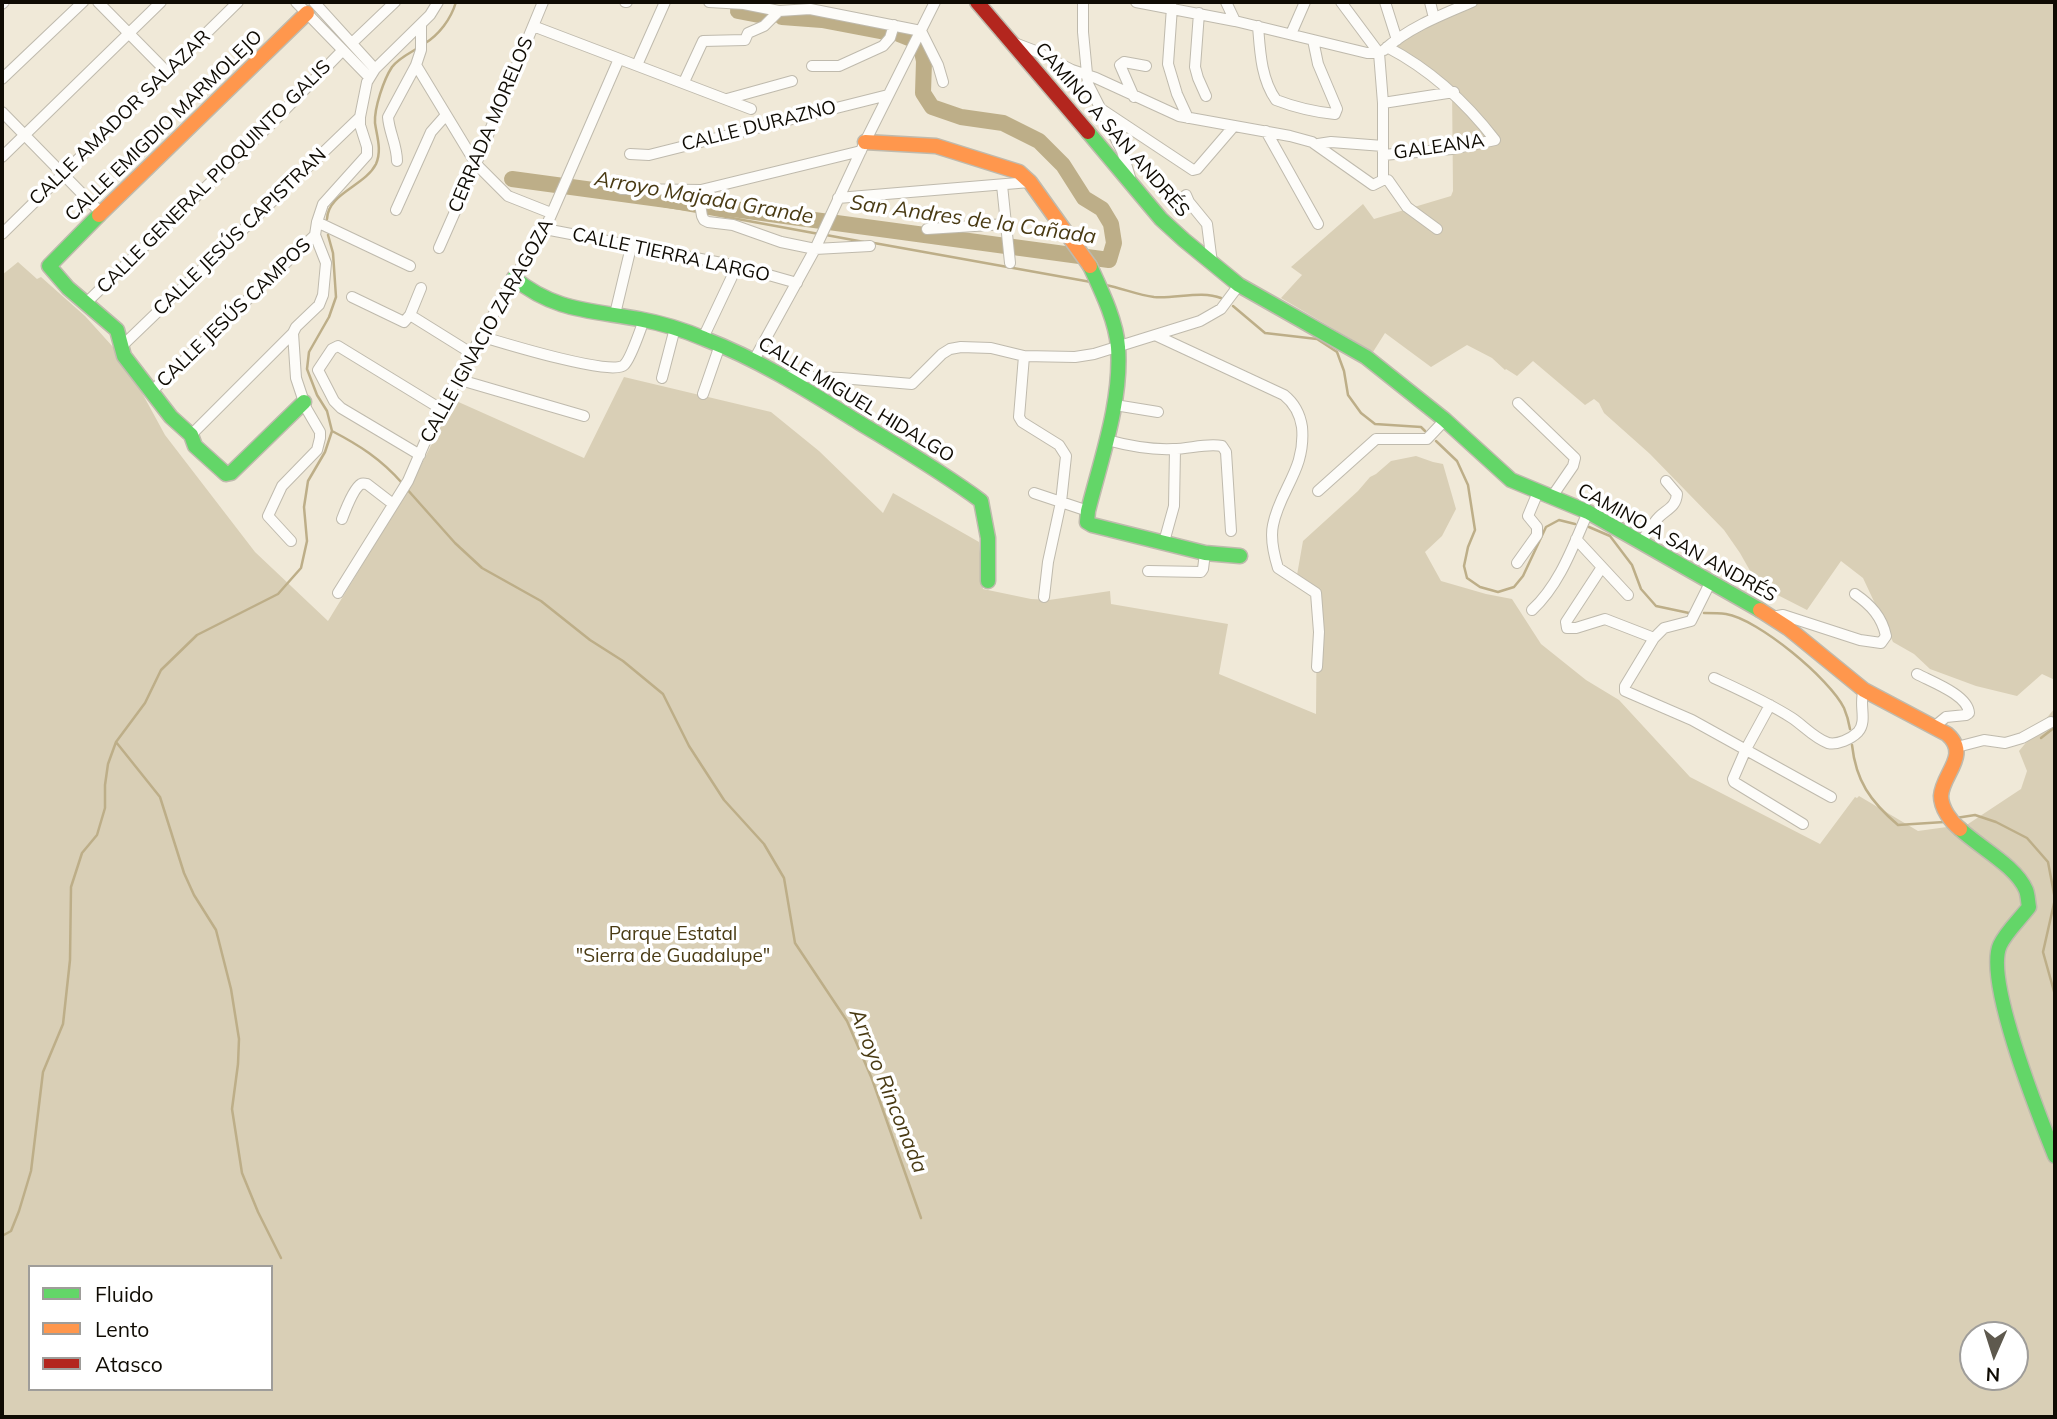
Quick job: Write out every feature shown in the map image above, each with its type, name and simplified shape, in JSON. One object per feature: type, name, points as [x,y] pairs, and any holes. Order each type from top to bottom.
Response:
[{"type":"street","points":[[2,79],[83,2]]},
{"type":"street","points":[[98,2],[167,72]]},
{"type":"street","points":[[2,157],[161,2]]},
{"type":"street","name":"CALLE AMADOR SALAZAR","points":[[2,234],[238,2]]},
{"type":"street","points":[[296,2],[313,5],[352,43],[372,73]]},
{"type":"street","points":[[352,43],[395,2]]},
{"type":"street","points":[[191,435],[319,304],[323,295],[326,264],[315,236],[317,222],[325,200],[366,158],[367,147],[360,117],[372,73],[421,24],[438,2]]},
{"type":"street","name":"CERRADA MORELOS","points":[[439,248],[543,2]]},
{"type":"street","points":[[637,65],[665,2]]},
{"type":"street","points":[[709,2],[744,4],[779,11],[810,9],[921,32],[938,65],[943,82]]},
{"type":"street","points":[[754,360],[815,249],[935,2]]},
{"type":"street","name":"CAMINO A SAN ANDRÉS","points":[[977,2],[1161,219],[1239,285],[1307,325],[1355,349],[1445,420],[1511,480],[1588,512],[1772,617],[1864,690],[1935,726],[1952,738],[1957,747]]},
{"type":"street","points":[[1083,2],[1088,84],[1122,151],[1133,184]]},
{"type":"street","points":[[1136,2],[1172,7],[1367,53],[1383,50],[1390,43],[1434,18],[1472,2]]},
{"type":"street","points":[[1226,2],[1235,21]]},
{"type":"street","points":[[1291,34],[1305,2]]},
{"type":"street","points":[[1341,2],[1383,50],[1416,65],[1454,92]]},
{"type":"street","points":[[1385,2],[1397,40]]},
{"type":"street","points":[[1430,2],[1434,18]]},
{"type":"street","points":[[313,5],[342,51],[372,73]]},
{"type":"street","name":"CALLE EMIGDIO MARMOLEJO","points":[[86,303],[49,267],[100,213],[313,5]]},
{"type":"street","points":[[1172,7],[1168,64],[1188,118]]},
{"type":"street","points":[[684,82],[703,41],[745,40],[748,33],[764,26],[779,11]]},
{"type":"street","points":[[1199,13],[1195,67],[1206,96]]},
{"type":"street","points":[[397,161],[396,143],[388,117],[416,65],[421,50],[421,24]]},
{"type":"street","points":[[812,66],[839,66],[883,46],[890,38],[894,25]]},
{"type":"street","points":[[533,26],[751,109]]},
{"type":"street","points":[[1258,26],[1261,61],[1271,93],[1276,100],[1300,108],[1335,114],[1337,109],[1318,64],[1313,40]]},
{"type":"street","points":[[1012,42],[1188,118],[1265,131],[1318,144],[1373,185],[1388,180],[1407,206],[1437,229]]},
{"type":"street","points":[[1383,50],[1383,180]]},
{"type":"street","name":"CALLE GENERAL PIOQUINTO GALIS","points":[[86,303],[272,123],[342,51]]},
{"type":"street","name":"CALLE IGNACIO ZARAGOZA","points":[[338,593],[408,481],[480,336],[545,229],[619,60]]},
{"type":"street","points":[[1135,97],[1120,65],[1124,62],[1146,66]]},
{"type":"street","points":[[416,65],[476,164],[508,196],[551,213]]},
{"type":"street","points":[[726,99],[792,80]]},
{"type":"street","points":[[1383,103],[1454,92]]},
{"type":"street","name":"GALEANA","points":[[1318,144],[1331,142],[1383,150],[1452,149],[1495,140],[1454,92]]},
{"type":"street","name":"CALLE DURAZNO","points":[[629,154],[649,155],[888,94]]},
{"type":"street","points":[[1100,108],[1194,171],[1234,126]]},
{"type":"street","points":[[2,112],[100,213]]},
{"type":"street","points":[[396,210],[431,132],[446,115]]},
{"type":"street","name":"CALLE JESÚS CAPISTRAN","points":[[121,346],[360,117]]},
{"type":"street","points":[[1265,131],[1318,224]]},
{"type":"street","points":[[621,189],[701,190],[863,146],[936,146],[1019,172],[1030,182],[1090,265],[1107,303],[1118,346],[1115,404],[1088,516],[1092,525],[1205,552],[1240,556]]},
{"type":"street","points":[[838,198],[1030,182]]},
{"type":"street","points":[[1002,185],[1010,263]]},
{"type":"street","points":[[1186,195],[1206,224],[1212,263]]},
{"type":"street","points":[[699,198],[703,219],[708,222],[733,225],[781,242],[815,249],[870,246]]},
{"type":"street","points":[[317,222],[410,266]]},
{"type":"street","points":[[927,229],[1006,224]]},
{"type":"street","name":"CALLE TIERRA LARGO","points":[[545,229],[737,266],[797,283]]},
{"type":"street","name":"CALLE JESÚS CAMPOS","points":[[152,391],[315,236]]},
{"type":"street","points":[[615,314],[631,247]]},
{"type":"street","points":[[703,338],[737,266]]},
{"type":"street","name":"CALLE MIGUEL HIDALGO","points":[[514,278],[541,299],[675,328],[754,360],[954,481],[981,501],[988,538],[988,581]]},
{"type":"street","points":[[783,376],[912,384],[942,354],[961,346],[991,348],[1024,356],[1084,356],[1200,321],[1213,315],[1228,302],[1239,285]]},
{"type":"street","points":[[352,297],[405,321],[421,288]]},
{"type":"street","points":[[86,303],[117,330],[124,356],[171,417],[191,435],[195,446],[229,474],[304,402]]},
{"type":"street","points":[[410,315],[471,353]]},
{"type":"street","points":[[480,336],[520,349],[611,369],[621,368],[626,363],[644,320]]},
{"type":"street","points":[[662,378],[675,328]]},
{"type":"street","points":[[291,541],[268,516],[282,486],[318,449],[320,432],[304,402],[296,378],[293,333]]},
{"type":"street","points":[[1155,335],[1284,395],[1297,409],[1301,419],[1302,449],[1295,473],[1275,517],[1272,537],[1278,568],[1316,593],[1319,632],[1317,667]]},
{"type":"street","points":[[703,394],[720,345]]},
{"type":"street","points":[[420,455],[341,408],[334,401],[318,370],[335,346],[341,347],[441,410]]},
{"type":"street","points":[[1024,356],[1019,417],[1022,422],[1062,448],[1066,462],[1044,597]]},
{"type":"street","points":[[457,379],[584,416]]},
{"type":"street","points":[[1517,563],[1537,535],[1537,527],[1528,514],[1573,466],[1575,458],[1518,403]]},
{"type":"street","points":[[1115,404],[1158,412]]},
{"type":"street","points":[[1318,491],[1376,439],[1427,439],[1445,420]]},
{"type":"street","points":[[1107,440],[1132,447],[1175,449],[1222,446],[1226,452],[1231,531]]},
{"type":"street","points":[[1164,542],[1174,506],[1175,449]]},
{"type":"street","points":[[1641,542],[1658,518],[1672,508],[1676,501],[1677,494],[1666,481]]},
{"type":"street","points":[[342,519],[359,485],[368,484],[393,505]]},
{"type":"street","points":[[1034,493],[1061,502],[1088,516]]},
{"type":"street","points":[[1532,610],[1542,601],[1559,576],[1588,512]]},
{"type":"street","points":[[1576,539],[1628,595]]},
{"type":"street","points":[[1148,570],[1201,572],[1205,552]]},
{"type":"street","points":[[1602,567],[1566,622],[1567,628],[1605,619],[1654,638]]},
{"type":"street","points":[[1710,583],[1691,621],[1664,628],[1654,638],[1624,690],[1692,720],[1831,797]]},
{"type":"street","points":[[1772,617],[1783,615],[1860,640],[1881,643],[1886,636],[1880,618],[1867,602],[1855,594]]},
{"type":"street","points":[[1916,674],[1953,694],[1969,709],[1966,715],[1946,717],[1935,726]]},
{"type":"street","points":[[1714,678],[1770,705],[1795,719],[1815,736],[1835,744],[1847,740],[1858,732],[1863,724],[1861,695],[1864,690]]},
{"type":"street","points":[[1770,705],[1746,749],[1733,777],[1734,782],[1803,824]]},
{"type":"street","points":[[2052,722],[2022,738],[2005,743],[1984,740],[1957,747],[1956,761],[1941,795],[1947,815],[2017,877],[2028,896],[2029,907],[2000,945],[1998,970],[2019,1061],[2055,1156]]},
{"type":"green space","points":[[1477,2],[2055,2],[2055,680],[2042,674],[2017,696],[1976,686],[1930,669],[1914,654],[1893,642],[1863,578],[1841,561],[1807,610],[1758,585],[1724,530],[1650,454],[1604,413],[1599,403],[1594,399],[1585,405],[1533,361],[1517,376],[1505,370],[1492,358],[1467,345],[1431,367],[1385,333],[1373,352],[1281,298],[1302,275],[1291,267],[1363,204],[1374,219],[1451,196],[1452,86],[1393,47],[1421,28]]},
{"type":"green space","name":"Parque Estatal \"Sierra de Guadalupe\"","points":[[18,262],[37,279],[41,277],[85,316],[123,358],[165,435],[255,552],[328,621],[411,485],[454,400],[584,458],[624,377],[771,412],[819,451],[883,513],[893,493],[979,542],[983,589],[1049,600],[1110,591],[1111,604],[1228,624],[1219,674],[1316,714],[1317,602],[1297,575],[1303,541],[1370,477],[1391,461],[1416,456],[1443,464],[1456,509],[1442,536],[1425,552],[1441,581],[1512,599],[1541,644],[1586,680],[1619,700],[1690,777],[1820,844],[1855,797],[1859,796],[1918,831],[1954,826],[1959,830],[2021,789],[2027,771],[2019,751],[2055,708],[2055,1417],[2,1417],[2,275]]},
{"type":"waterway","name":"Arroyo Rinconada","points":[[424,44],[444,26],[456,2]]},
{"type":"waterway","name":"San Andres de la Cañada","points":[[738,11],[764,16]]},
{"type":"waterway","name":"San Andres de la Cañada","points":[[782,17],[822,20],[885,32]]},
{"type":"waterway","name":"San Andres de la Cañada","points":[[899,34],[909,38]]},
{"type":"waterway","name":"San Andres de la Cañada","points":[[512,179],[1109,260],[1114,243],[1111,224],[1102,209],[1084,198],[1063,165],[1039,141],[1003,123],[961,117],[932,107],[923,93],[924,61],[921,47]]},
{"type":"waterway","name":"Arroyo Rinconada","points":[[327,219],[329,210],[340,196],[371,172],[376,164],[379,149],[375,117],[383,86],[395,64],[418,48]]},
{"type":"waterway","name":"Arroyo Majada Grande","points":[[512,179],[561,188]]},
{"type":"waterway","name":"Arroyo Majada Grande","points":[[567,189],[698,212]]},
{"type":"waterway","name":"Arroyo Majada Grande","points":[[705,213],[819,234]]},
{"type":"waterway","name":"Arroyo Rinconada","points":[[2,1236],[11,1231],[31,1171],[43,1072],[63,1024],[70,960],[71,887],[82,853],[97,835],[105,808],[108,764],[116,742],[145,703],[161,670],[197,635],[278,594],[301,568],[307,541],[304,507],[308,481],[325,452],[332,431],[327,411],[317,395],[307,369],[309,352],[329,317],[336,297],[333,253],[328,235]]},
{"type":"waterway","name":"Arroyo Majada Grande","points":[[826,235],[864,242]]},
{"type":"waterway","name":"Arroyo Majada Grande","points":[[874,243],[1091,282]]},
{"type":"waterway","name":"Arroyo Majada Grande","points":[[1105,285],[1154,297],[1205,295],[1221,298]]},
{"type":"waterway","name":"Arroyo Majada Grande","points":[[1233,306],[1265,333],[1317,339],[1337,352],[1348,395],[1361,413],[1375,424],[1421,427],[1425,431]]},
{"type":"waterway","name":"Arroyo Rinconada","points":[[332,431],[369,453],[402,483]]},
{"type":"waterway","name":"Arroyo Majada Grande","points":[[1436,441],[1457,461],[1468,485],[1475,530],[1464,566],[1467,578],[1480,587],[1498,592],[1514,587],[1523,576],[1546,527],[1559,520],[1575,524]]},
{"type":"waterway","name":"Arroyo Rinconada","points":[[406,488],[455,543],[482,568],[541,601],[663,694],[689,746],[724,800],[764,844],[784,878],[795,943],[847,1021],[872,1079],[921,1218]]},
{"type":"waterway","name":"Arroyo Majada Grande","points":[[1589,527],[1610,536],[1632,565],[1641,589],[1656,606],[1689,613]]},
{"type":"waterway","name":"Arroyo Majada Grande","points":[[1704,613],[1740,618],[1792,652],[1836,696],[1844,708],[1850,729]]},
{"type":"waterway","points":[[2041,738],[2055,727]]},
{"type":"waterway","name":"Arroyo Rinconada","points":[[116,742],[160,797],[184,873],[216,930],[231,989],[239,1039],[232,1109],[242,1173],[281,1258]]},
{"type":"waterway","name":"Arroyo Majada Grande","points":[[1852,745],[1857,769],[1866,790],[1898,825],[1944,822]]},
{"type":"waterway","name":"Arroyo Majada Grande","points":[[1956,818],[1975,815],[1996,822],[2027,838],[2048,862],[2055,899],[2043,952],[2055,995]]},
{"type":"traffic: fast","points":[[1088,132],[1161,219],[1184,240],[1239,285],[1366,357],[1445,420],[1511,480],[1588,512],[1760,610]]},
{"type":"traffic: fast","points":[[99,215],[49,266],[68,288],[117,330],[124,356],[171,417],[191,435],[195,446],[226,474],[231,473],[304,402]]},
{"type":"traffic: fast","points":[[1090,266],[1114,326],[1118,367],[1114,409],[1087,522],[1205,553],[1240,556]]},
{"type":"traffic: fast","points":[[514,278],[544,297],[573,308],[664,325],[725,347],[803,388],[936,470],[981,501],[988,538],[988,581]]},
{"type":"traffic: fast","points":[[1960,829],[2006,865],[2027,892],[2029,907],[2000,945],[1997,963],[2006,1017],[2055,1156]]},
{"type":"traffic: slow","points":[[99,215],[307,13]]},
{"type":"traffic: slow","points":[[865,142],[936,146],[1019,172],[1030,182],[1090,266]]},
{"type":"traffic: slow","points":[[1760,610],[1788,628],[1864,690],[1947,734],[1954,742],[1956,757],[1943,788],[1941,801],[1953,823],[1960,829]]},
{"type":"traffic: jam","points":[[977,2],[1088,132]]}]
